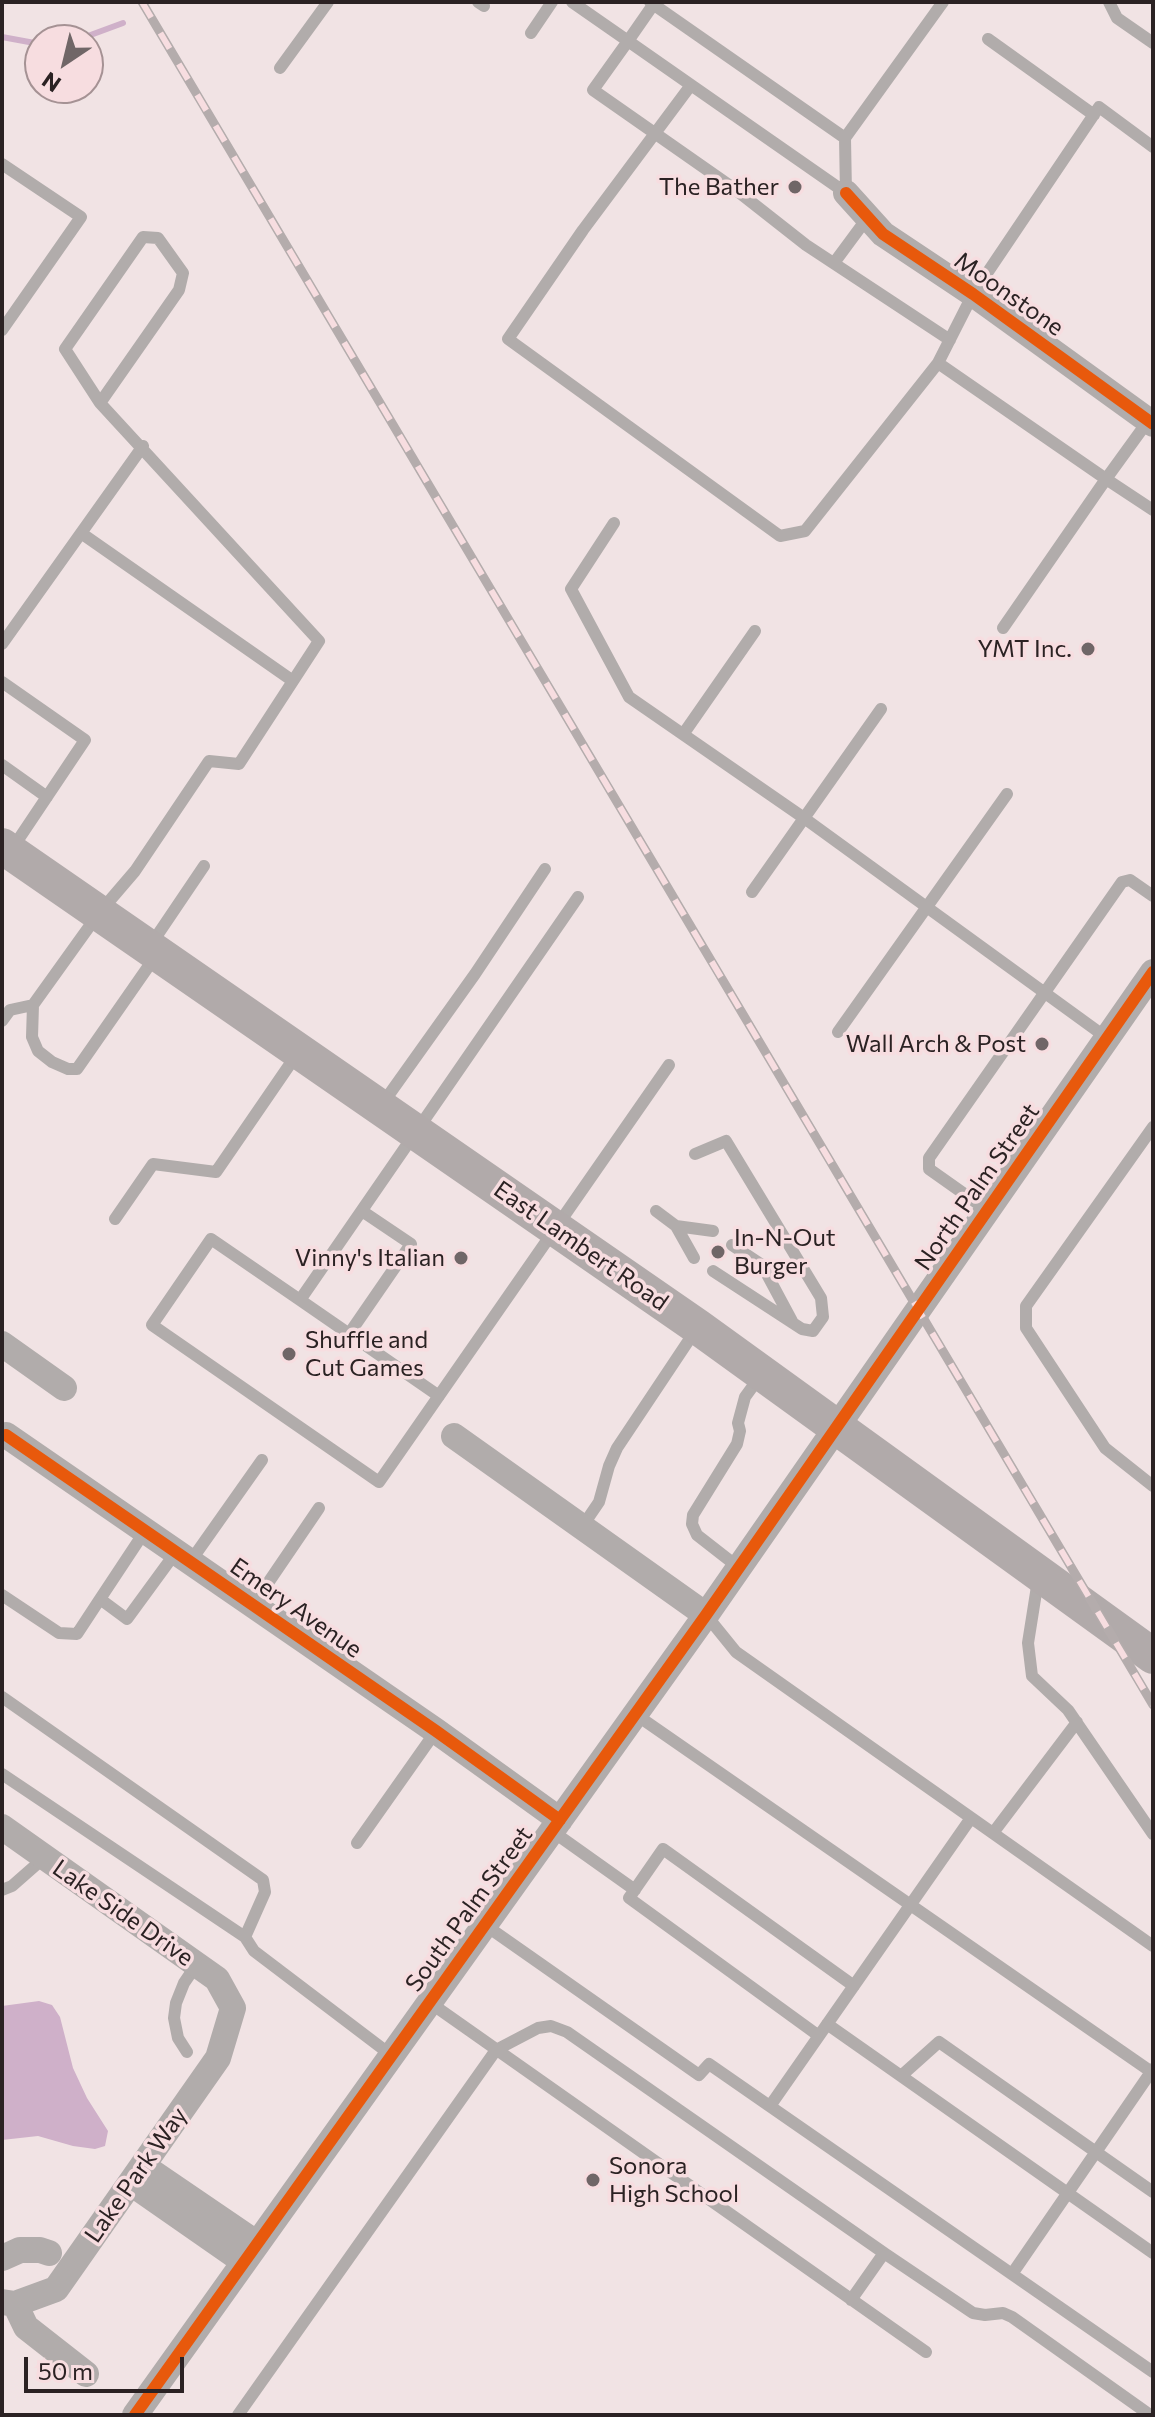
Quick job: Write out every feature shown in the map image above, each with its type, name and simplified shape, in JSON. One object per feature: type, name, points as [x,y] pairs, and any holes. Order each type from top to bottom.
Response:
[{"type":"main road","name":"East Lambert Road","points":[[6,849],[698,1327],[1153,1656]]},
{"type":"street","name":"Moonstone","points":[[846,193],[883,234],[973,294],[1150,422]]},
{"type":"street","name":"North Palm Street","points":[[838,1426],[1153,972]]},
{"type":"street","points":[[2,1344],[64,1388]]},
{"type":"street","name":"South Palm Street","points":[[135,2415],[838,1426]]},
{"type":"street","name":"Emery Avenue","points":[[6,1435],[436,1731],[556,1825]]},
{"type":"street","points":[[454,1436],[706,1615]]},
{"type":"street","name":"Lake Side Drive","points":[[2,1827],[217,1979],[233,2008]]},
{"type":"street","name":"Lake Park Way","points":[[8,2303],[56,2289],[218,2058],[233,2008]]},
{"type":"street","points":[[137,2174],[250,2252]]},
{"type":"street","points":[[2,2258],[20,2250],[49,2253]]},
{"type":"street","points":[[8,2303],[26,2327],[86,2374]]},
{"type":"lane","points":[[280,68],[328,2]]},
{"type":"lane","points":[[531,33],[552,2]]},
{"type":"lane","points":[[572,2],[846,193]]},
{"type":"lane","points":[[846,193],[845,138],[943,2]]},
{"type":"lane","points":[[1109,2],[1117,18],[1153,43]]},
{"type":"lane","points":[[845,138],[652,3],[593,90],[834,263],[950,340]]},
{"type":"lane","points":[[988,39],[1094,115]]},
{"type":"lane","points":[[691,85],[583,230],[508,339],[780,536],[805,531],[938,363],[973,294],[1099,107],[1153,147]]},
{"type":"lane","points":[[2,164],[81,217],[2,330]]},
{"type":"lane","points":[[834,263],[868,217]]},
{"type":"lane","points":[[100,403],[179,290],[183,273],[158,238],[143,237],[65,349],[100,403],[143,446],[319,641],[239,764],[209,761],[135,871],[99,913],[33,1005],[32,1037],[38,1051],[52,1062],[68,1069],[77,1069],[204,866]]},
{"type":"lane","points":[[938,363],[1153,510]]},
{"type":"lane","points":[[1003,628],[1106,479],[1150,422]]},
{"type":"lane","points":[[2,644],[143,446]]},
{"type":"lane","points":[[614,523],[571,589],[629,697],[804,818],[1107,1038]]},
{"type":"lane","points":[[81,533],[293,681]]},
{"type":"lane","points":[[684,733],[755,631]]},
{"type":"lane","points":[[2,682],[85,740],[47,797],[6,849]]},
{"type":"lane","points":[[752,892],[881,709]]},
{"type":"lane","points":[[2,765],[47,797]]},
{"type":"lane","points":[[838,1032],[1007,794]]},
{"type":"lane","points":[[380,1107],[545,869]]},
{"type":"lane","points":[[987,1210],[929,1169],[929,1158],[1122,882],[1130,880],[1153,896]]},
{"type":"lane","points":[[300,1300],[578,897]]},
{"type":"lane","points":[[2,1021],[10,1010],[33,1005]]},
{"type":"lane","points":[[115,1219],[153,1164],[216,1172],[298,1051]]},
{"type":"lane","points":[[439,1396],[211,1239],[152,1325],[379,1482],[439,1396],[669,1065]]},
{"type":"lane","points":[[1153,1127],[1026,1306],[1026,1328],[1105,1448],[1153,1486]]},
{"type":"lane","points":[[695,1154],[726,1141],[821,1298],[823,1317],[813,1331],[802,1329],[713,1271]]},
{"type":"lane","points":[[349,1334],[411,1244],[362,1211]]},
{"type":"lane","points":[[656,1211],[676,1226],[694,1258]]},
{"type":"lane","points":[[676,1226],[713,1231]]},
{"type":"lane","points":[[732,1245],[762,1265],[793,1324]]},
{"type":"lane","points":[[582,1527],[599,1502],[617,1448],[698,1327]]},
{"type":"lane","points":[[738,1567],[697,1535],[692,1524],[693,1515],[737,1444],[738,1423],[745,1397],[762,1373]]},
{"type":"lane","points":[[100,1599],[127,1619],[183,1557],[262,1460]]},
{"type":"lane","points":[[253,1605],[319,1508]]},
{"type":"lane","points":[[2,1595],[59,1633],[77,1634],[145,1531]]},
{"type":"lane","points":[[1039,1574],[1028,1643],[1032,1676],[1068,1710],[1153,1834]]},
{"type":"lane","points":[[706,1615],[736,1652],[1153,1946]]},
{"type":"lane","points":[[2,1697],[263,1880],[265,1892],[245,1937]]},
{"type":"lane","points":[[635,1714],[1153,2071],[1012,2274]]},
{"type":"lane","points":[[993,1833],[1077,1722]]},
{"type":"lane","points":[[357,1843],[436,1731]]},
{"type":"lane","points":[[2,1774],[245,1937],[254,1951],[391,2055]]},
{"type":"lane","points":[[770,2106],[971,1818]]},
{"type":"lane","points":[[556,1825],[635,1890]]},
{"type":"lane","points":[[819,2036],[629,1898],[663,1849],[854,1986]]},
{"type":"lane","points":[[2,1890],[12,1886],[45,1857]]},
{"type":"lane","points":[[485,1925],[699,2075],[709,2064],[1153,2372]]},
{"type":"lane","points":[[187,2052],[178,2038],[174,2018],[184,1983],[197,1964]]},
{"type":"lane","points":[[429,2002],[926,2352]]},
{"type":"lane","points":[[827,2024],[1153,2253]]},
{"type":"lane","points":[[238,2415],[496,2050],[538,2028],[551,2026],[567,2032],[973,2313],[1003,2313],[1012,2317],[1150,2415]]},
{"type":"lane","points":[[901,2076],[939,2042],[1153,2192]]},
{"type":"lane","points":[[851,2300],[884,2253]]},
{"type":"shaded area","points":[[39,2001],[52,2005],[60,2017],[73,2068],[108,2131],[105,2146],[95,2149],[73,2146],[38,2136],[2,2140],[2,2006]]},
{"type":"waterway","points":[[104,30],[123,23]]},
{"type":"waterway","points":[[2,37],[24,41]]},
{"type":"railway","points":[[142,2],[1153,1705]]},
{"type":"cycle path","points":[[846,193],[883,234],[973,294],[1153,424]]},
{"type":"cycle path","points":[[135,2415],[706,1615],[1153,972]]},
{"type":"cycle path","points":[[6,1435],[560,1820]]},
{"type":"place","name":"The Bather","points":[[795,187]]},
{"type":"place","name":"YMT Inc.","points":[[1088,649]]},
{"type":"place","name":"Wall Arch & Post","points":[[1042,1044]]},
{"type":"place","name":"In-N-Out Burger","points":[[718,1252]]},
{"type":"place","name":"Vinny's Italian","points":[[461,1258]]},
{"type":"place","name":"Shuffle and Cut Games","points":[[289,1354]]},
{"type":"place","name":"Sonora High School","points":[[593,2180]]}]
